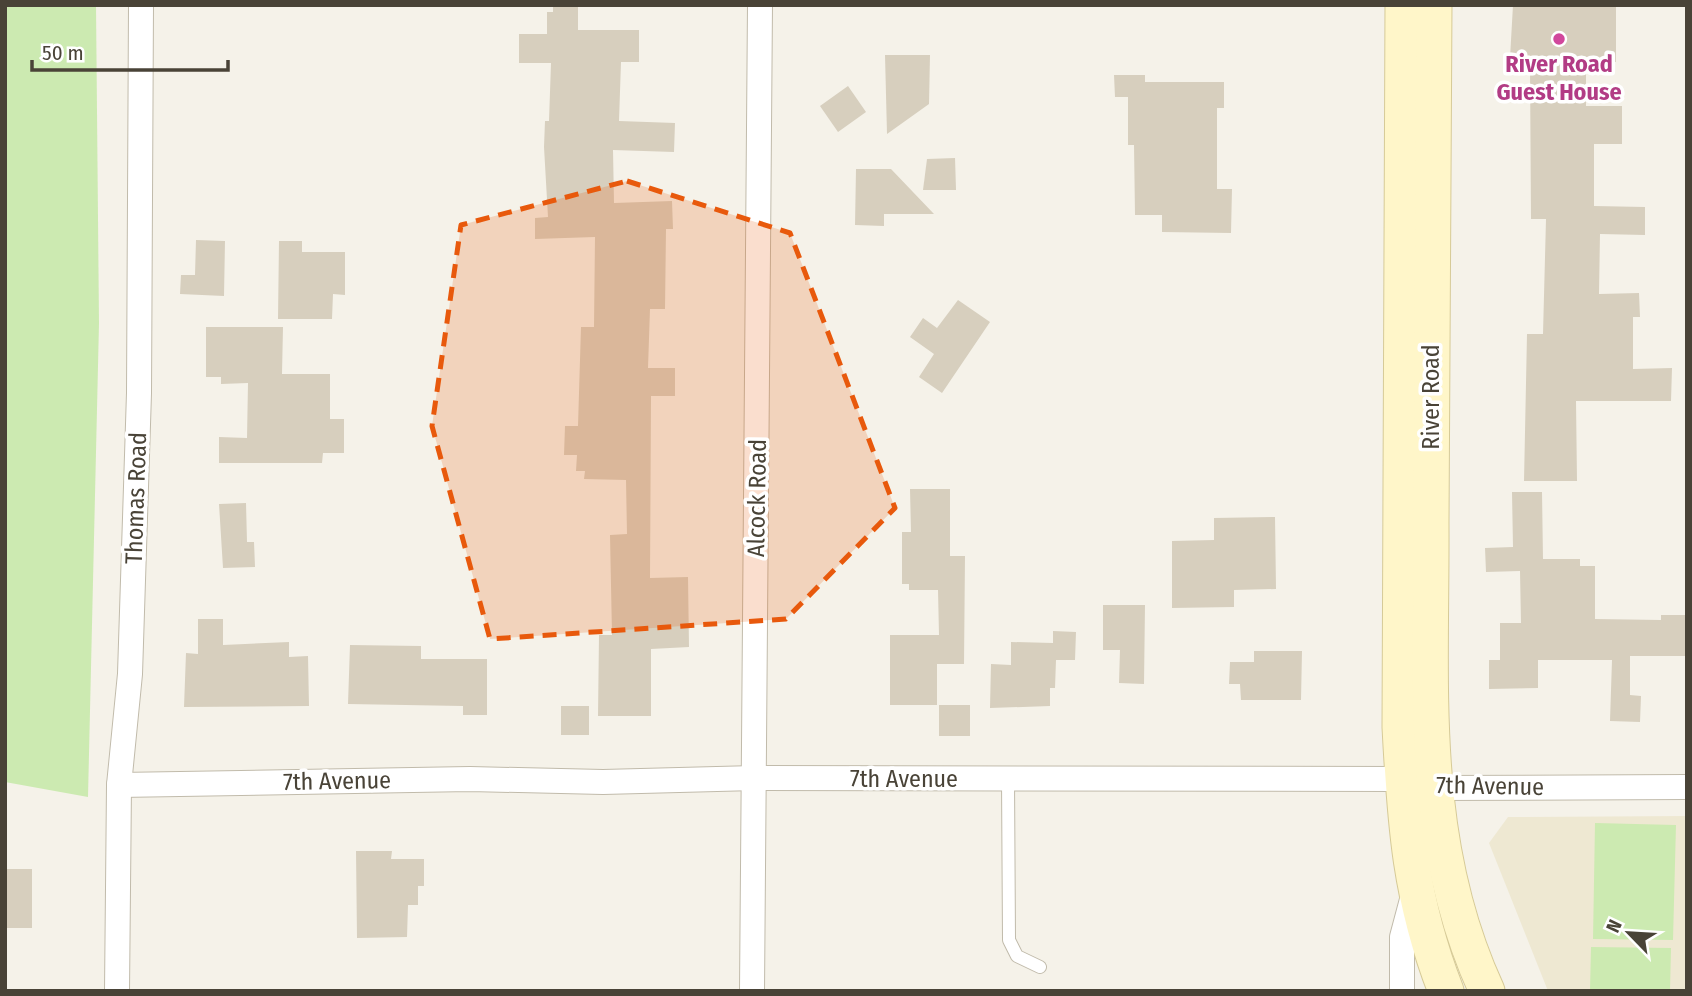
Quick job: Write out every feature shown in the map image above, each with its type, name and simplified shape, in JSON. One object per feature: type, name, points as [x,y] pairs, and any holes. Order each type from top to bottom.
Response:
[{"type":"main road","name":"River Road","points":[[1403,5],[1416,324],[1418,783]]},
{"type":"main road","name":"River Road","points":[[1416,324],[1434,5]]},
{"type":"main road","points":[[1418,783],[1415,892],[1432,954],[1446,991]]},
{"type":"main road","points":[[1418,783],[1455,913],[1487,991]]},
{"type":"street","name":"Thomas Road","points":[[117,991],[119,785],[130,674],[137,475],[141,5]]},
{"type":"street","name":"Alcock Road","points":[[752,991],[760,5]]},
{"type":"street","name":"7th Avenue","points":[[119,785],[755,778],[1687,787]]},
{"type":"street","points":[[1402,991],[1402,937],[1415,892]]},
{"type":"lane","points":[[1008,779],[1009,940],[1017,956],[1040,967]]},
{"type":"highlighted area","points":[[627,181],[790,233],[895,508],[786,619],[490,639],[432,426],[461,225]]},
{"type":"shaded area","points":[[1687,816],[1687,991],[1548,991],[1489,843],[1508,817]]},
{"type":"green space","points":[[5,5],[96,5],[99,323],[88,797],[5,782]]},
{"type":"green space","points":[[1595,823],[1676,825],[1673,940],[1593,939]]},
{"type":"green space","points":[[1591,947],[1671,948],[1670,991],[1590,991]]},
{"type":"building","points":[[553,5],[578,5],[578,30],[639,30],[639,62],[621,62],[619,121],[675,123],[674,152],[613,150],[614,203],[672,201],[673,229],[666,229],[665,309],[650,309],[648,368],[675,368],[675,396],[651,396],[650,578],[688,577],[689,647],[651,649],[651,716],[598,716],[599,635],[612,635],[610,535],[627,534],[626,480],[584,479],[585,471],[576,471],[577,455],[564,455],[565,426],[578,426],[581,327],[594,327],[595,237],[535,239],[535,218],[548,217],[544,147],[545,121],[549,121],[551,63],[519,63],[519,34],[547,34],[547,12],[553,12]]},
{"type":"building","points":[[1513,5],[1616,5],[1616,62],[1586,62],[1586,106],[1622,106],[1622,144],[1594,144],[1594,206],[1645,207],[1645,235],[1600,234],[1599,294],[1639,293],[1640,317],[1633,317],[1633,369],[1672,368],[1671,401],[1576,401],[1577,481],[1524,481],[1527,334],[1543,334],[1546,219],[1531,219],[1530,68],[1517,68],[1517,58],[1510,58]]},
{"type":"building","points":[[885,55],[930,55],[929,104],[887,134]]},
{"type":"building","points":[[1114,75],[1145,75],[1145,82],[1224,82],[1224,108],[1217,108],[1217,189],[1232,189],[1231,233],[1162,232],[1162,215],[1135,215],[1134,145],[1128,145],[1128,97],[1115,97]]},
{"type":"building","points":[[848,86],[866,112],[838,132],[820,106]]},
{"type":"building","points":[[955,158],[956,190],[923,190],[927,159]]},
{"type":"building","points":[[856,169],[891,169],[934,214],[884,214],[884,226],[855,225]]},
{"type":"building","points":[[196,240],[225,241],[224,296],[180,294],[181,275],[195,275]]},
{"type":"building","points":[[279,241],[302,241],[302,252],[345,252],[345,295],[333,294],[332,319],[278,319]]},
{"type":"building","points":[[958,300],[990,322],[942,393],[919,377],[934,354],[910,337],[923,318],[937,328]]},
{"type":"building","points":[[206,327],[283,327],[282,374],[330,374],[330,419],[344,419],[344,453],[323,453],[322,463],[219,463],[219,437],[247,438],[248,383],[221,384],[221,377],[206,377]]},
{"type":"building","points":[[910,489],[950,489],[950,556],[965,556],[964,664],[937,664],[937,705],[890,705],[890,635],[939,635],[938,590],[909,590],[909,584],[902,584],[902,532],[911,532]]},
{"type":"building","points":[[1512,492],[1542,492],[1543,559],[1580,559],[1580,566],[1595,566],[1595,619],[1661,620],[1661,615],[1687,615],[1687,656],[1630,656],[1630,695],[1641,696],[1640,722],[1610,721],[1612,660],[1538,660],[1538,688],[1489,689],[1489,660],[1500,660],[1500,623],[1521,623],[1520,571],[1486,572],[1485,548],[1513,547]]},
{"type":"building","points":[[246,503],[247,542],[254,542],[255,567],[223,568],[219,504]]},
{"type":"building","points":[[1275,517],[1276,589],[1234,590],[1234,607],[1172,608],[1172,541],[1214,540],[1214,518]]},
{"type":"building","points":[[1103,605],[1145,605],[1144,684],[1119,683],[1120,650],[1103,650]]},
{"type":"building","points":[[198,619],[223,619],[223,645],[289,642],[289,657],[308,656],[309,706],[184,707],[186,653],[198,654]]},
{"type":"building","points":[[1053,631],[1076,632],[1075,660],[1056,660],[1055,688],[1050,688],[1050,706],[990,708],[991,664],[1011,665],[1011,642],[1053,643]]},
{"type":"building","points":[[350,645],[421,646],[421,659],[487,659],[487,715],[463,715],[463,706],[348,704]]},
{"type":"building","points":[[1254,651],[1302,651],[1301,700],[1241,700],[1240,684],[1229,684],[1230,662],[1254,662]]},
{"type":"building","points":[[939,705],[970,705],[970,736],[939,736]]},
{"type":"building","points":[[561,706],[589,706],[589,735],[561,735]]},
{"type":"building","points":[[356,851],[392,851],[391,859],[424,859],[424,886],[418,886],[418,905],[408,905],[407,937],[357,938]]},
{"type":"building","points":[[5,869],[32,869],[32,928],[5,928]]},
{"type":"place","name":"River Road Guest House","points":[[1559,39]]}]
